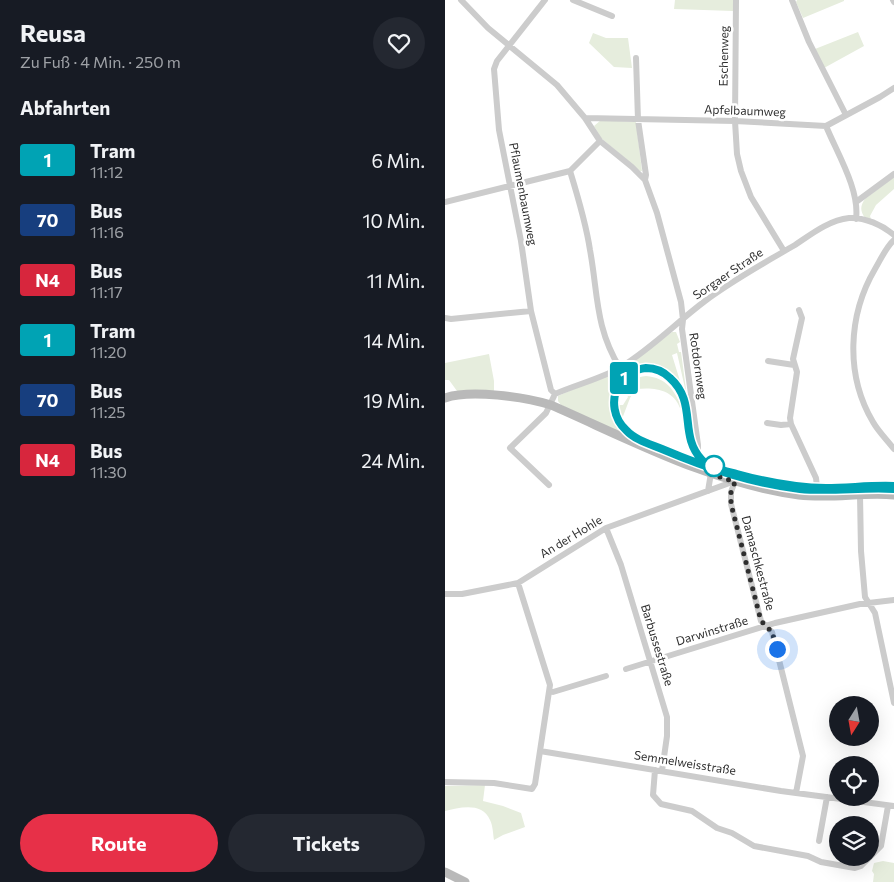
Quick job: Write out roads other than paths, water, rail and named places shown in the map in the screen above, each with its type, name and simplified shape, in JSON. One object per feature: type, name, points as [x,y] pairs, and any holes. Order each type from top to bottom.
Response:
[{"type":"street","name":"Rotdornweg","points":[[461,0],[474,15],[509,46],[557,85],[585,118],[600,141],[645,180],[657,213],[681,302],[682,329],[698,445],[698,469]]},
{"type":"street","name":"Pflaumenbaumweg","points":[[545,0],[497,61],[494,69],[498,122],[521,241],[531,311],[551,390],[555,394]]},
{"type":"street","points":[[573,0],[591,3],[612,16]]},
{"type":"street","name":"Eschenweg","points":[[736,0],[735,121],[737,154],[751,197],[785,251]]},
{"type":"street","points":[[792,0],[813,51],[846,115]]},
{"type":"street","name":"Rotdornweg","points":[[636,58],[638,120],[646,174],[645,180]]},
{"type":"street","points":[[856,219],[856,202],[849,178],[826,126],[894,88]]},
{"type":"street","name":"Apfelbaumweg","points":[[585,118],[735,121],[826,126]]},
{"type":"street","points":[[445,202],[570,171],[600,141]]},
{"type":"street","points":[[570,171],[590,250],[600,321],[606,340],[620,368]]},
{"type":"street","points":[[856,202],[894,174]]},
{"type":"street","name":"Sorgaer Straße","points":[[555,394],[620,368],[731,283],[830,224],[842,220],[856,219],[872,222],[894,235]]},
{"type":"street","points":[[894,240],[862,296],[853,344],[858,388],[873,422],[894,449]]},
{"type":"street","points":[[799,310],[802,318],[793,359],[797,372],[790,413],[791,424],[815,478],[818,495]]},
{"type":"street","points":[[445,318],[531,311]]},
{"type":"street","points":[[768,361],[794,365]]},
{"type":"street","points":[[445,398],[473,394],[526,399],[551,405],[698,469],[735,482],[778,491],[818,495],[894,495]]},
{"type":"street","points":[[549,485],[510,448],[524,436],[551,405],[555,394]]},
{"type":"street","points":[[767,423],[791,424]]},
{"type":"street","points":[[708,491],[711,474]]},
{"type":"street","name":"An der Hohle","points":[[445,594],[462,594],[518,583],[606,528],[735,482]]},
{"type":"street","name":"Damaschkestraße","points":[[735,482],[731,492],[731,504],[761,621],[772,632],[803,756],[797,793]]},
{"type":"street","points":[[860,495],[865,597],[875,614],[894,703]]},
{"type":"street","name":"Barbussestraße","points":[[606,528],[621,564],[668,722],[653,792],[657,801],[661,804],[692,811],[717,828],[732,833],[754,846],[855,868],[861,866],[881,846]]},
{"type":"street","points":[[445,782],[494,782],[532,789],[535,784],[550,685],[518,583]]},
{"type":"street","name":"Darwinstraße","points":[[626,669],[767,626],[825,611],[894,600]]},
{"type":"street","points":[[550,691],[553,692],[606,676]]},
{"type":"street","name":"Semmelweisstraße","points":[[540,751],[797,793],[891,806],[881,846]]},
{"type":"street","points":[[819,841],[827,797]]},
{"type":"street","points":[[445,872],[465,882]]},
{"type":"tram line","name":"1","points":[[894,486],[801,487],[728,472],[707,463],[702,460],[693,447],[685,398],[681,390],[666,374],[657,370],[647,368],[629,374],[621,380],[614,398],[614,407],[619,422],[634,437],[732,476],[801,489],[894,489]]},
{"type":"tram line","points":[[894,487],[826,488],[792,486],[718,469],[705,463],[695,450],[691,440],[683,398],[678,388],[668,376],[653,369],[638,370],[624,378],[616,391],[614,403],[616,415],[625,430],[638,439],[713,468],[747,479],[800,489],[894,489]]}]
